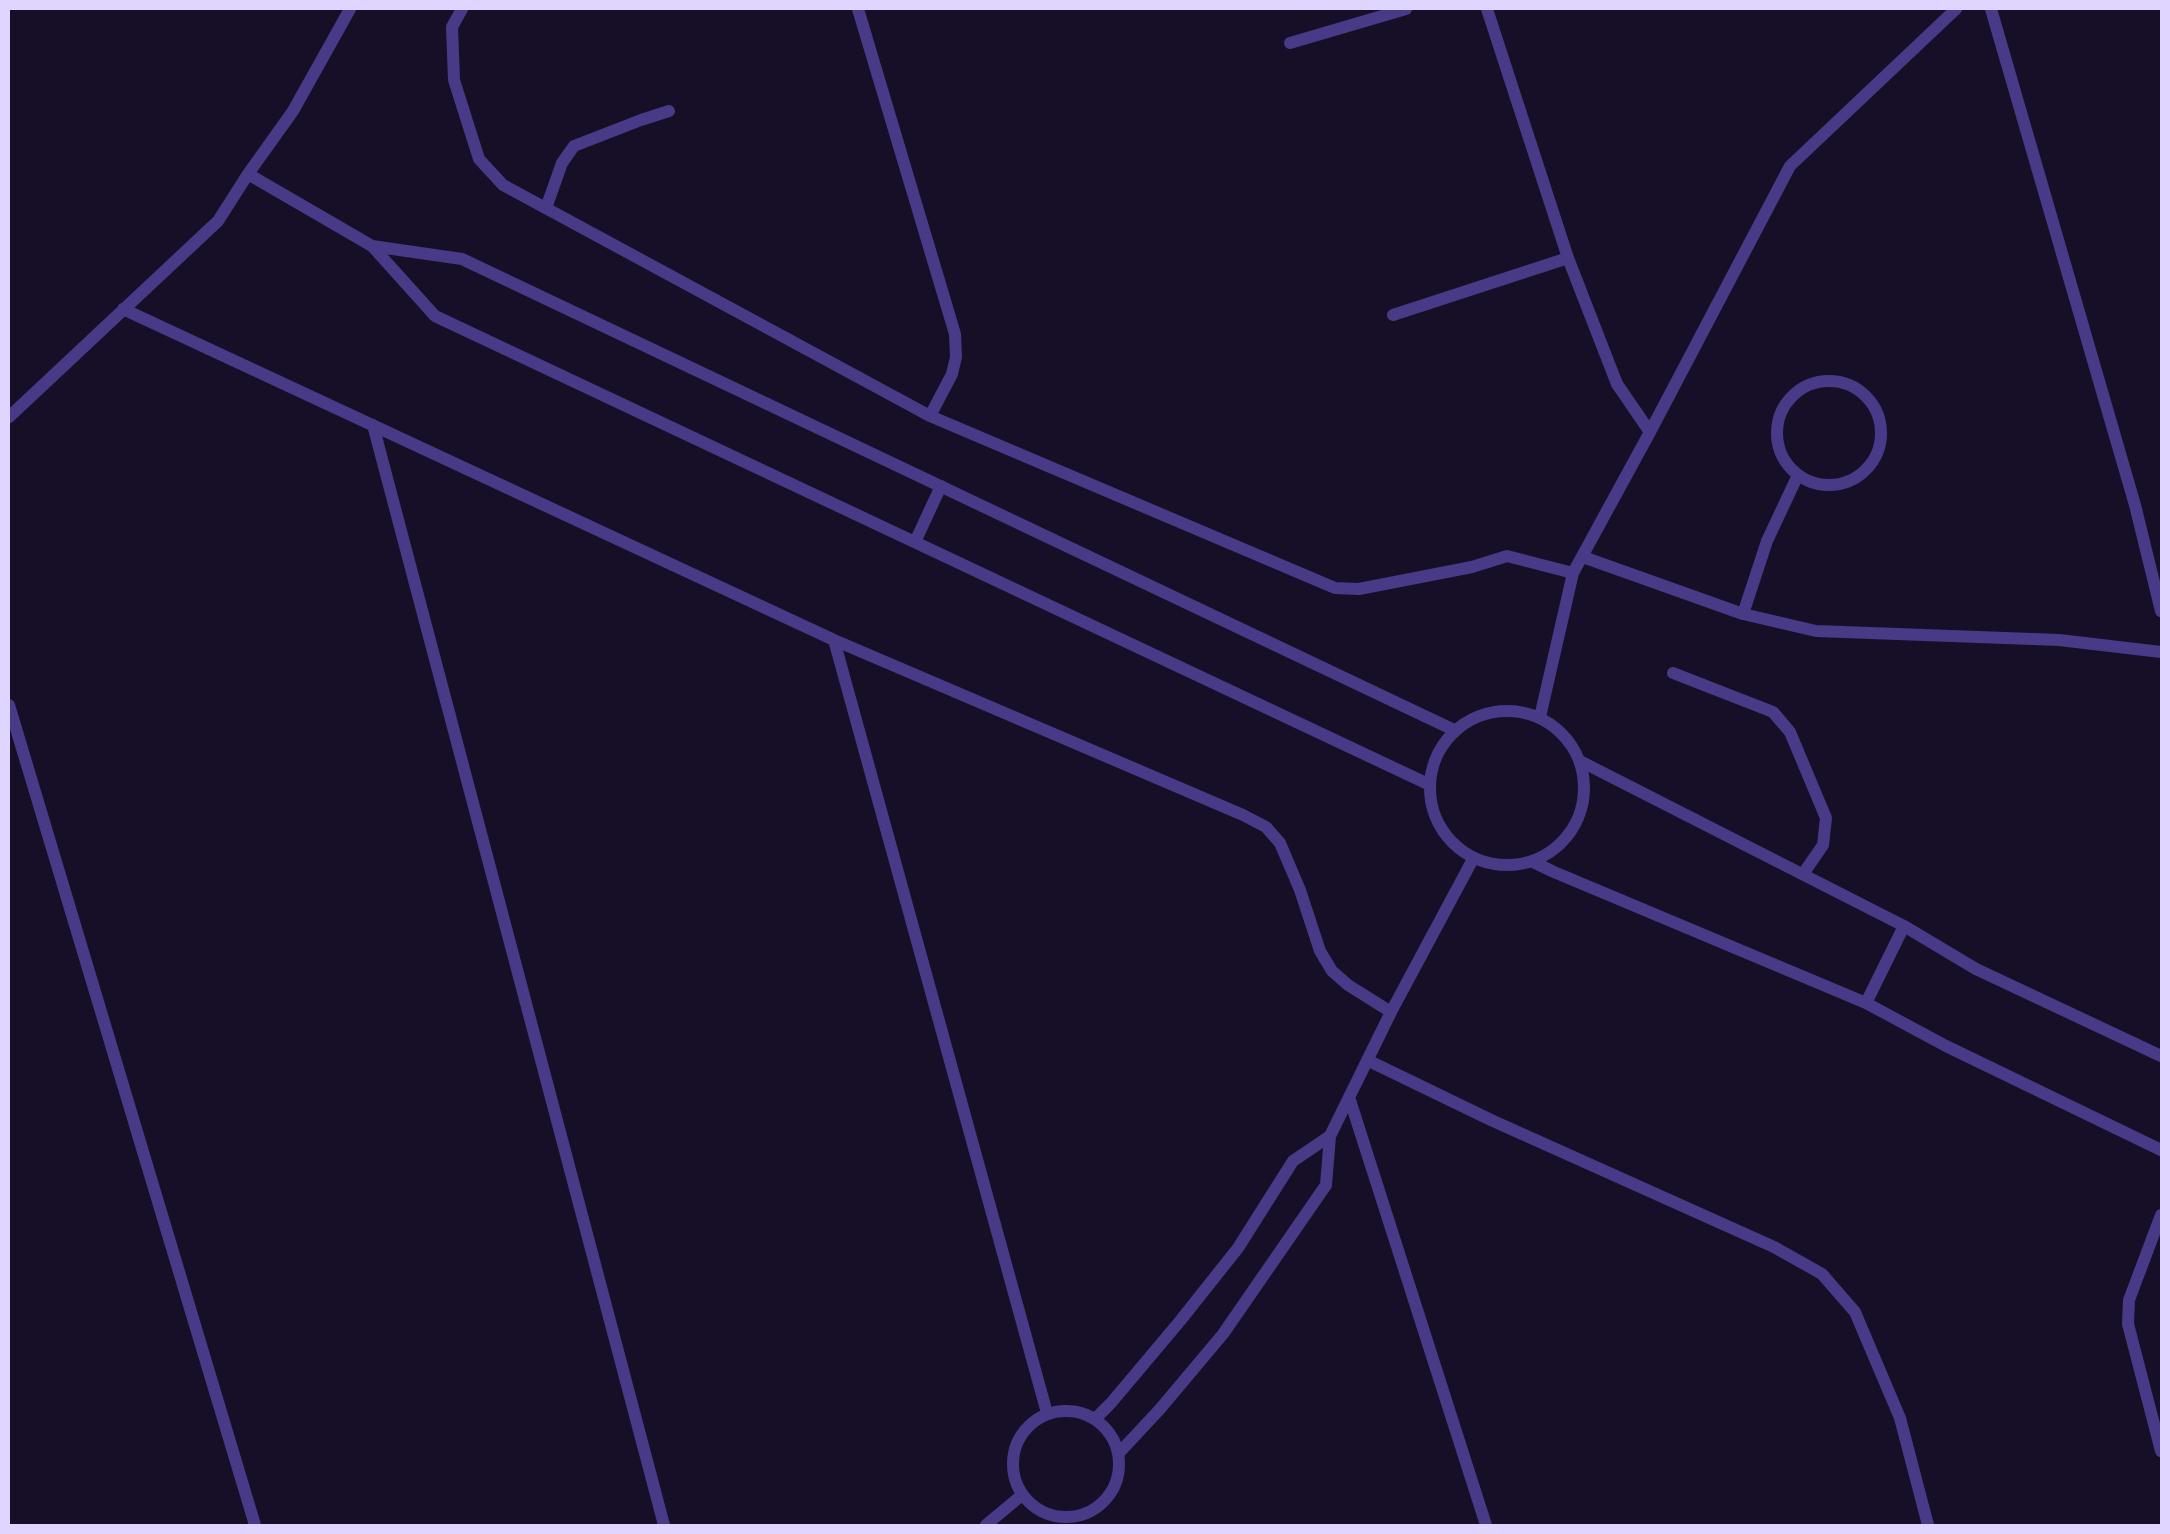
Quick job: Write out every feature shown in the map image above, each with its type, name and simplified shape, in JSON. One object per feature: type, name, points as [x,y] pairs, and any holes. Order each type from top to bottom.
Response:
[{"type":"street","points":[[9,417],[218,221],[248,174],[293,111],[350,9]]},
{"type":"street","points":[[462,9],[452,27],[454,80],[479,159],[503,185],[930,416],[1335,588],[1359,588],[1472,567],[1507,556],[1573,573]]},
{"type":"street","points":[[858,9],[955,334],[956,357],[952,374],[930,416]]},
{"type":"street","points":[[1290,43],[1406,9]]},
{"type":"street","points":[[1487,9],[1568,258],[1616,384],[1650,432]]},
{"type":"street","points":[[1540,717],[1573,573],[1650,432],[1790,166],[1956,9]]},
{"type":"street","points":[[1991,9],[2134,505],[2161,611]]},
{"type":"street","points":[[546,208],[562,163],[574,146],[669,111]]},
{"type":"street","points":[[248,174],[372,246],[435,316],[1428,784]]},
{"type":"street","points":[[372,246],[462,259],[1454,730]]},
{"type":"street","points":[[1393,315],[1568,258]]},
{"type":"street","points":[[124,309],[834,640],[1243,815],[1266,827],[1280,843],[1300,890],[1320,951],[1332,971],[1348,985],[1391,1012]]},
{"type":"street","points":[[1822,381],[1842,382],[1860,391],[1874,406],[1881,426],[1880,446],[1871,464],[1856,478],[1837,485],[1816,484],[1798,475],[1784,460],[1778,441],[1779,420],[1787,402],[1802,388],[1822,381]]},
{"type":"street","points":[[373,425],[664,1525]]},
{"type":"street","points":[[1743,614],[1767,541],[1798,475]]},
{"type":"street","points":[[915,542],[941,486]]},
{"type":"street","points":[[1583,557],[1743,614],[1816,630],[2060,640],[2161,652]]},
{"type":"street","points":[[834,640],[1047,1414]]},
{"type":"street","points":[[1673,673],[1773,712],[1790,732],[1826,818],[1823,845],[1803,874]]},
{"type":"street","points":[[9,705],[255,1525]]},
{"type":"street","points":[[1510,710],[1540,717],[1564,735],[1580,761],[1584,792],[1578,821],[1559,846],[1533,862],[1503,866],[1474,859],[1449,840],[1433,815],[1428,784],[1436,754],[1454,730],[1480,714],[1510,710]]},
{"type":"street","points":[[1580,761],[1904,926],[1976,969],[2161,1056]]},
{"type":"street","points":[[1119,1453],[1160,1409],[1223,1334],[1326,1185],[1330,1136],[1391,1012],[1474,859]]},
{"type":"street","points":[[1533,862],[1866,1003],[1946,1046],[2161,1150]]},
{"type":"street","points":[[1866,1003],[1904,926]]},
{"type":"street","points":[[1367,1060],[1491,1120],[1774,1247],[1822,1274],[1855,1312],[1900,1418],[1928,1525]]},
{"type":"street","points":[[1349,1097],[1486,1525]]},
{"type":"street","points":[[1096,1418],[1168,1336],[1238,1248],[1293,1161],[1330,1136]]},
{"type":"street","points":[[2161,1215],[2129,1300],[2128,1324],[2161,1451]]},
{"type":"street","points":[[1076,1410],[1096,1418],[1110,1433],[1119,1453],[1119,1474],[1112,1494],[1097,1509],[1080,1521],[1057,1517],[1037,1510],[1022,1495],[1013,1475],[1013,1454],[1021,1434],[1036,1419],[1047,1414],[1076,1410]]},
{"type":"street","points":[[986,1525],[1022,1495]]}]
